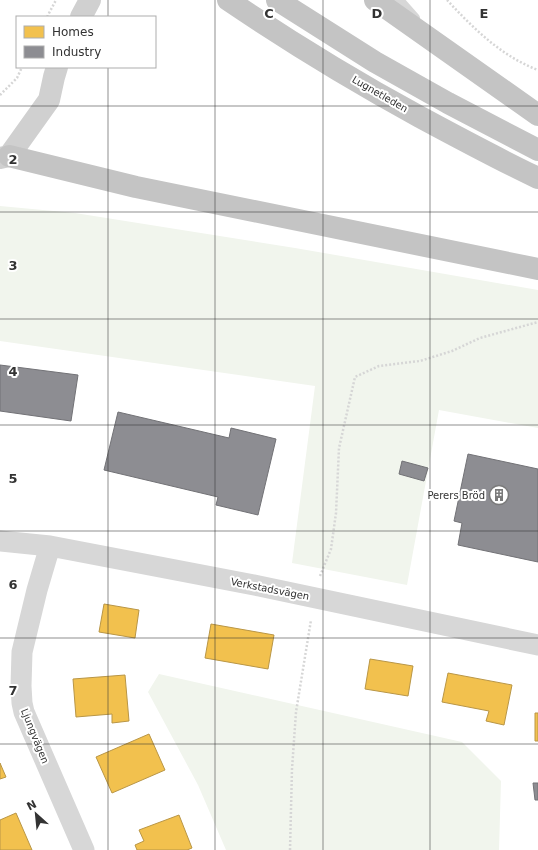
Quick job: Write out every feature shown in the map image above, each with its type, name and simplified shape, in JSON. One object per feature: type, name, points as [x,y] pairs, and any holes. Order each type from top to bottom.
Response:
[{"type":"highway","name":"Lugnetleden","points":[[228,0],[318,58],[382,96],[474,146],[538,178]]},
{"type":"highway","points":[[277,0],[375,62],[448,104],[538,150]]},
{"type":"highway","points":[[375,0],[538,115]]},
{"type":"highway","points":[[4,157],[136,187],[538,269]]},
{"type":"street","points":[[82,16],[90,0]]},
{"type":"street","points":[[4,157],[49,100],[57,68]]},
{"type":"street","name":"Verkstadsvägen","points":[[0,541],[50,546],[314,598],[538,645]]},
{"type":"street","name":"Ljungvägen","points":[[50,546],[37,590],[22,652],[22,703],[24,712],[84,850]]},
{"type":"lane","points":[[399,0],[436,44]]},
{"type":"path","points":[[48,16],[56,0]]},
{"type":"path","points":[[447,0],[490,42],[525,65],[538,70]]},
{"type":"path","points":[[0,96],[17,78],[22,68]]},
{"type":"path","points":[[290,850],[292,769],[296,712],[314,598],[318,581],[330,549],[336,513],[338,448],[355,377],[379,366],[420,361],[452,351],[480,338],[538,322]]},
{"type":"shaded area","points":[[0,206],[75,213],[295,248],[538,290],[538,428],[439,410],[407,585],[292,563],[315,386],[0,341]]},
{"type":"shaded area","points":[[159,674],[462,742],[501,781],[499,850],[226,850],[198,785],[148,692]]},
{"type":"building: Homes","points":[[104,604],[139,610],[135,638],[99,632]]},
{"type":"building: Homes","points":[[211,624],[274,635],[268,669],[205,658]]},
{"type":"building: Homes","points":[[370,659],[413,666],[408,696],[365,689]]},
{"type":"building: Homes","points":[[448,673],[512,685],[504,725],[486,721],[489,711],[442,702]]},
{"type":"building: Homes","points":[[125,675],[129,721],[112,723],[112,714],[76,717],[73,679]]},
{"type":"building: Homes","points":[[535,713],[538,713],[538,741],[535,741]]},
{"type":"building: Homes","points":[[149,734],[165,770],[112,793],[96,757]]},
{"type":"building: Homes","points":[[0,763],[6,777],[0,779]]},
{"type":"building: Homes","points":[[16,813],[32,850],[0,850],[0,820]]},
{"type":"building: Homes","points":[[179,815],[192,848],[187,850],[137,850],[135,845],[144,841],[139,830]]},
{"type":"building: Industry","points":[[0,365],[78,375],[71,421],[0,411]]},
{"type":"building: Industry","points":[[118,412],[229,438],[231,428],[276,439],[258,515],[216,505],[218,497],[104,470]]},
{"type":"building: Industry","name":"Perers Bröd","points":[[468,454],[538,469],[538,562],[458,545],[462,523],[454,521]]},
{"type":"building: Industry","points":[[402,461],[428,468],[424,481],[399,474]]},
{"type":"building: Industry","points":[[533,783],[538,783],[538,800],[535,800]]},
{"type":"place","name":"Perers Bröd","points":[[499,495]]}]
